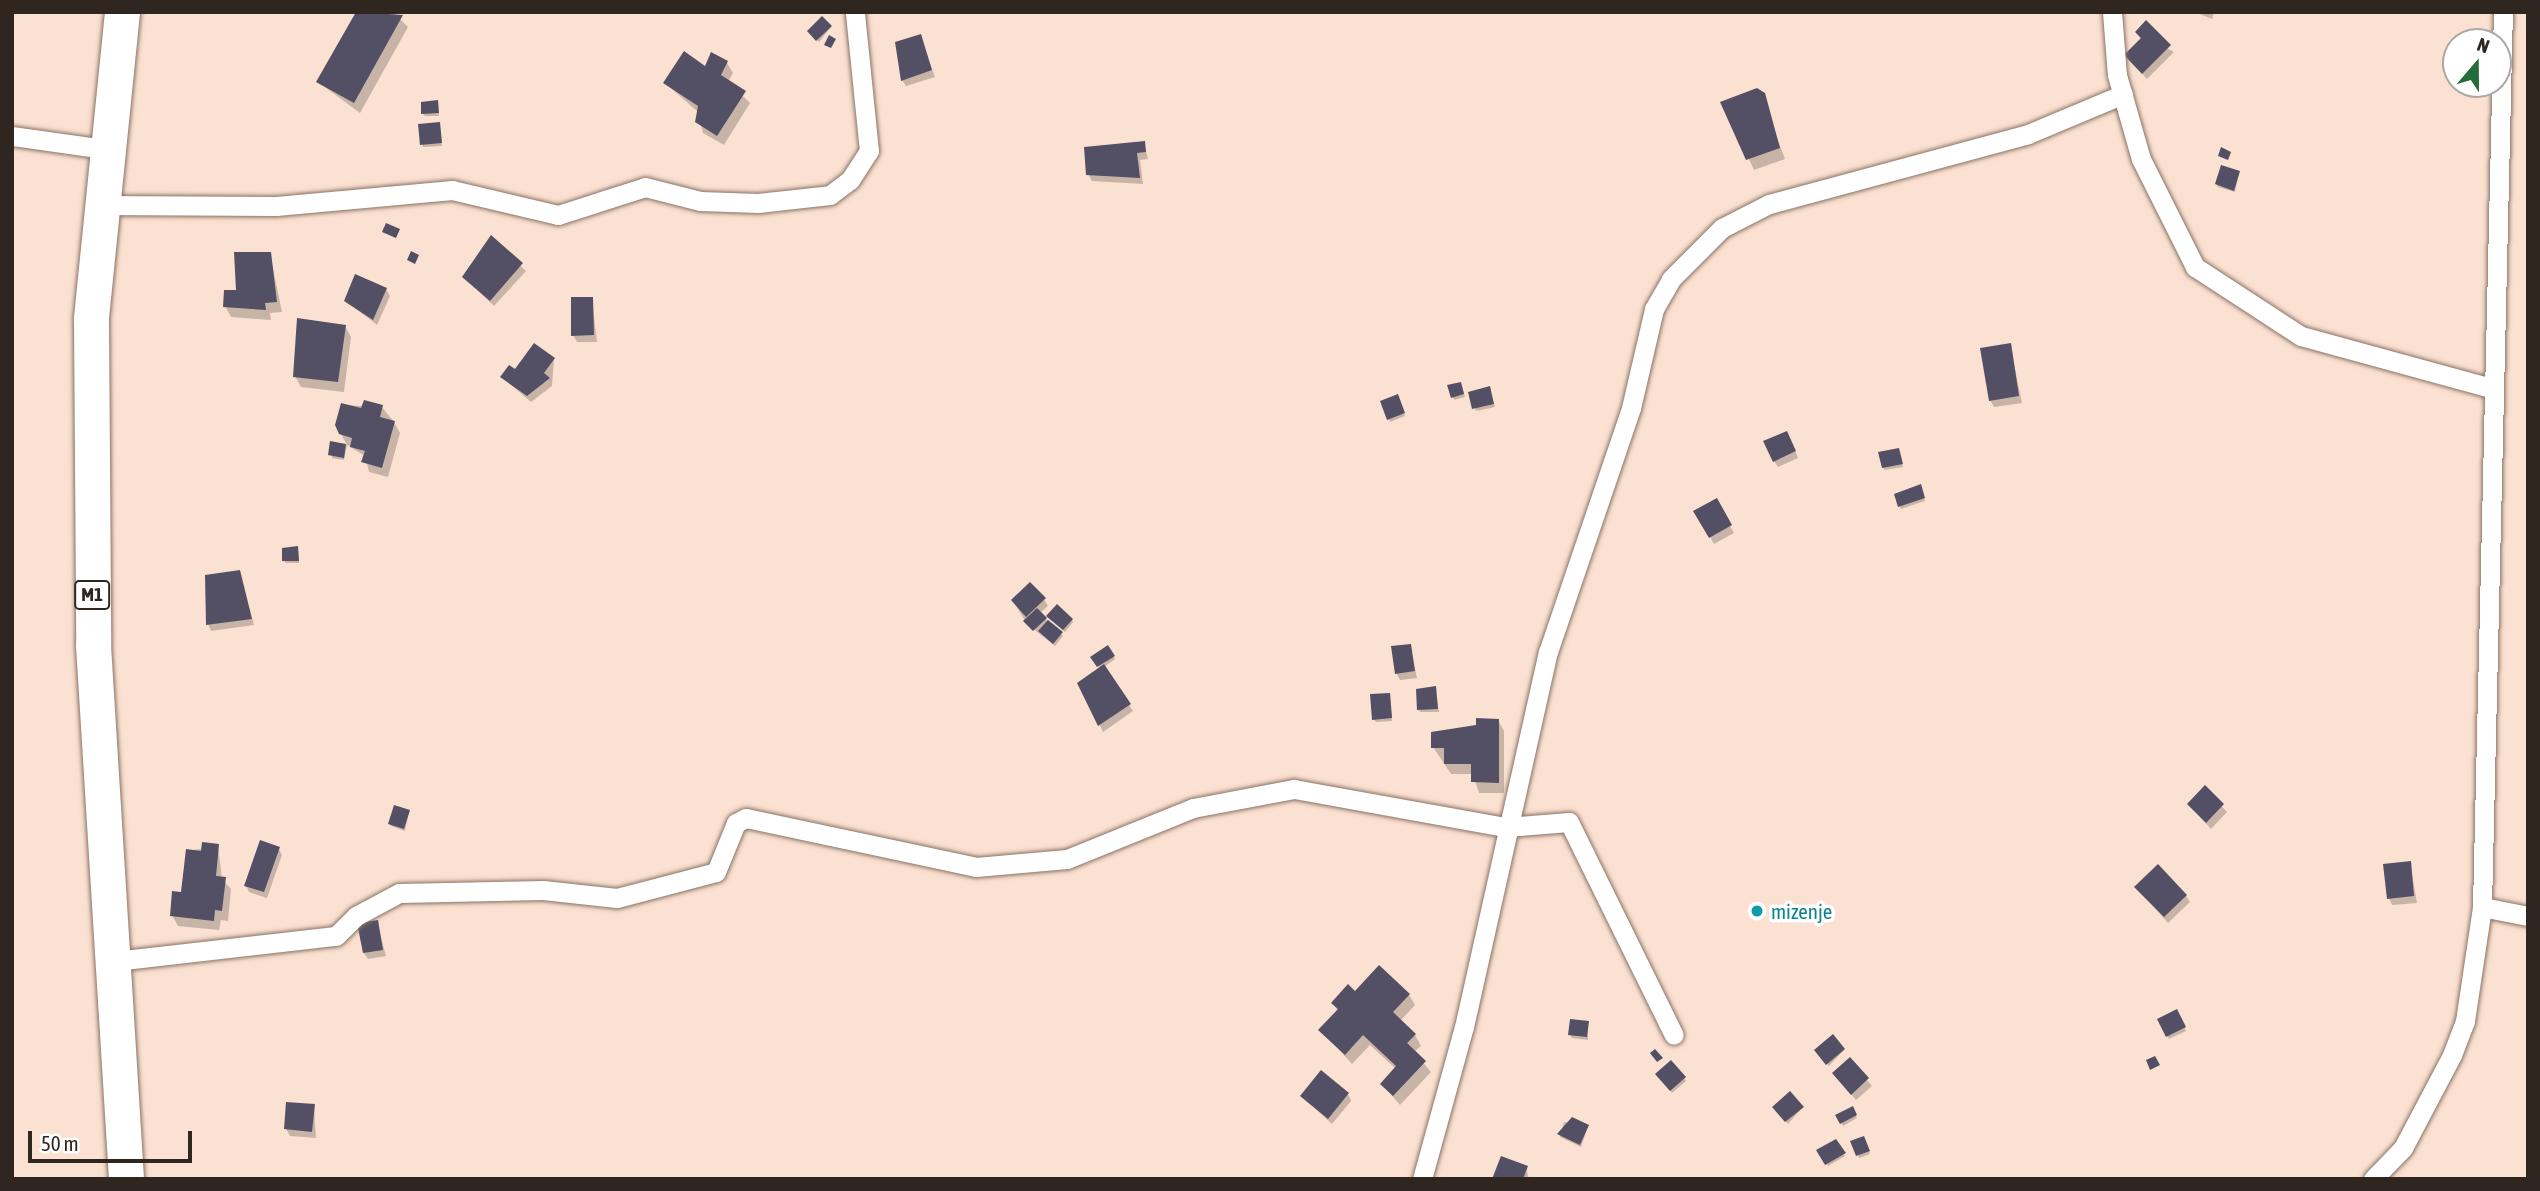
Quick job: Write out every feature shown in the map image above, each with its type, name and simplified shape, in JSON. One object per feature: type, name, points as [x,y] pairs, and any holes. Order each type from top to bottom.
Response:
[{"type":"highway","name":"M1","points":[[122,12],[98,205],[92,319],[93,645],[115,961],[126,1179]]},
{"type":"street","points":[[98,205],[276,206],[452,190],[558,215],[645,187],[700,201],[758,204],[830,195],[842,189],[869,150],[855,12]]},
{"type":"street","points":[[2112,12],[2111,43],[2123,94],[2159,202],[2184,252],[2213,285],[2329,347],[2491,388]]},
{"type":"street","points":[[2374,1179],[2403,1148],[2452,1055],[2465,1021],[2483,907],[2491,388],[2503,12]]},
{"type":"street","points":[[1422,1179],[1464,1027],[1506,827],[1548,652],[1631,408],[1654,309],[1686,258],[1721,228],[1769,204],[2028,134],[2123,94]]},
{"type":"street","points":[[12,136],[104,149]]},
{"type":"street","points":[[115,961],[336,936],[356,916],[399,893],[543,890],[617,898],[716,872],[736,823],[746,818],[818,829],[966,868],[1067,859],[1193,808],[1283,789],[1506,827],[1560,819],[1575,827],[1674,1035]]},
{"type":"street","points":[[2483,907],[2528,916]]},
{"type":"building","points":[[356,12],[403,15],[354,103],[316,82]]},
{"type":"building","points":[[822,16],[832,26],[816,41],[807,31]]},
{"type":"building","points":[[2146,20],[2171,45],[2142,74],[2124,55],[2141,38],[2135,32]]},
{"type":"building","points":[[921,34],[932,70],[901,81],[895,42]]},
{"type":"building","points":[[829,35],[836,39],[831,48],[824,45]]},
{"type":"building","points":[[684,51],[705,66],[711,52],[728,61],[721,75],[746,91],[717,136],[695,122],[698,106],[663,83]]},
{"type":"building","points":[[1757,88],[1765,93],[1780,148],[1746,160],[1720,102]]},
{"type":"building","points":[[438,100],[439,113],[421,114],[421,102]]},
{"type":"building","points":[[440,122],[442,143],[420,145],[418,124]]},
{"type":"building","points":[[1145,141],[1146,152],[1137,153],[1140,178],[1086,175],[1084,147]]},
{"type":"building","points":[[2221,147],[2231,152],[2228,160],[2218,156]]},
{"type":"building","points":[[2221,165],[2240,171],[2234,191],[2215,184]]},
{"type":"building","points":[[386,223],[400,229],[396,238],[382,232]]},
{"type":"building","points":[[491,235],[523,263],[490,301],[462,277]]},
{"type":"building","points":[[411,251],[419,255],[415,264],[407,260]]},
{"type":"building","points":[[234,252],[271,252],[277,302],[265,303],[266,310],[223,307],[224,290],[236,290]]},
{"type":"building","points":[[355,274],[387,288],[373,320],[344,301]]},
{"type":"building","points":[[571,297],[593,297],[594,335],[571,336]]},
{"type":"building","points":[[297,318],[346,325],[338,382],[293,377]]},
{"type":"building","points":[[534,343],[555,358],[544,373],[550,378],[527,396],[500,377],[509,365],[515,369]]},
{"type":"building","points":[[2011,343],[2019,396],[1989,401],[1980,348]]},
{"type":"building","points":[[1461,382],[1464,394],[1451,398],[1447,385]]},
{"type":"building","points":[[1490,386],[1494,404],[1472,409],[1468,392]]},
{"type":"building","points":[[1398,394],[1405,413],[1387,420],[1380,401]]},
{"type":"building","points":[[364,400],[383,405],[380,417],[395,421],[382,468],[361,462],[365,451],[350,447],[352,438],[339,434],[335,425],[341,403],[361,408]]},
{"type":"building","points":[[1787,431],[1796,451],[1773,462],[1763,441]]},
{"type":"building","points":[[330,441],[346,444],[344,458],[328,455]]},
{"type":"building","points":[[1899,448],[1903,464],[1882,468],[1878,452]]},
{"type":"building","points":[[1921,484],[1925,498],[1898,507],[1894,494]]},
{"type":"building","points":[[1717,498],[1732,525],[1709,538],[1693,511]]},
{"type":"building","points":[[298,546],[299,561],[282,561],[282,548]]},
{"type":"building","points":[[240,570],[252,619],[206,625],[205,575]]},
{"type":"building","points":[[1030,582],[1046,598],[1026,617],[1011,600]]},
{"type":"building","points":[[1057,604],[1073,619],[1063,630],[1046,616]]},
{"type":"building","points":[[1037,608],[1047,618],[1033,631],[1023,621]]},
{"type":"building","points":[[1048,620],[1063,632],[1053,644],[1038,631]]},
{"type":"building","points":[[1411,644],[1415,671],[1395,674],[1391,646]]},
{"type":"building","points":[[1108,645],[1115,656],[1097,667],[1090,657]]},
{"type":"building","points":[[1104,664],[1131,704],[1098,726],[1077,683]]},
{"type":"building","points":[[1436,686],[1438,709],[1417,710],[1416,689]]},
{"type":"building","points":[[1390,693],[1392,718],[1372,720],[1370,694]]},
{"type":"building","points":[[1476,718],[1499,719],[1499,783],[1471,782],[1471,764],[1444,764],[1444,748],[1431,748],[1431,732],[1476,725]]},
{"type":"building","points":[[2205,785],[2224,804],[2206,823],[2187,804]]},
{"type":"building","points":[[394,805],[410,810],[404,829],[388,824]]},
{"type":"building","points":[[260,840],[280,847],[264,892],[244,886]]},
{"type":"building","points":[[202,842],[219,844],[216,876],[226,877],[222,911],[215,910],[214,921],[170,916],[172,891],[181,892],[186,849],[201,851]]},
{"type":"building","points":[[2411,861],[2414,896],[2387,899],[2383,864]]},
{"type":"building","points":[[2158,864],[2187,895],[2164,917],[2134,887]]},
{"type":"building","points":[[378,920],[383,950],[363,953],[357,923]]},
{"type":"building","points":[[1379,965],[1410,994],[1393,1012],[1416,1034],[1407,1043],[1426,1061],[1393,1096],[1380,1084],[1396,1066],[1363,1035],[1345,1055],[1318,1030],[1338,1009],[1331,1003],[1348,984],[1355,991]]},
{"type":"building","points":[[2177,1009],[2186,1027],[2166,1037],[2157,1019]]},
{"type":"building","points":[[1570,1019],[1589,1021],[1587,1037],[1568,1035]]},
{"type":"building","points":[[1833,1034],[1845,1049],[1826,1065],[1814,1050]]},
{"type":"building","points":[[1655,1049],[1663,1058],[1657,1062],[1650,1053]]},
{"type":"building","points":[[2155,1056],[2160,1065],[2150,1070],[2146,1060]]},
{"type":"building","points":[[1850,1057],[1869,1078],[1851,1095],[1832,1073]]},
{"type":"building","points":[[1671,1060],[1686,1077],[1670,1091],[1655,1074]]},
{"type":"building","points":[[1321,1070],[1349,1093],[1328,1119],[1300,1096]]},
{"type":"building","points":[[1790,1091],[1804,1107],[1785,1122],[1772,1107]]},
{"type":"building","points":[[286,1102],[315,1104],[312,1132],[284,1129]]},
{"type":"building","points":[[1853,1106],[1857,1115],[1840,1124],[1835,1115]]},
{"type":"building","points":[[1572,1117],[1589,1125],[1580,1145],[1557,1134]]},
{"type":"building","points":[[1864,1136],[1870,1151],[1856,1156],[1850,1141]]},
{"type":"building","points":[[1836,1139],[1846,1153],[1825,1165],[1816,1150]]},
{"type":"building","points":[[1501,1156],[1528,1166],[1523,1179],[1492,1179]]},
{"type":"place","name":"mizenje","points":[[1757,911]]}]
